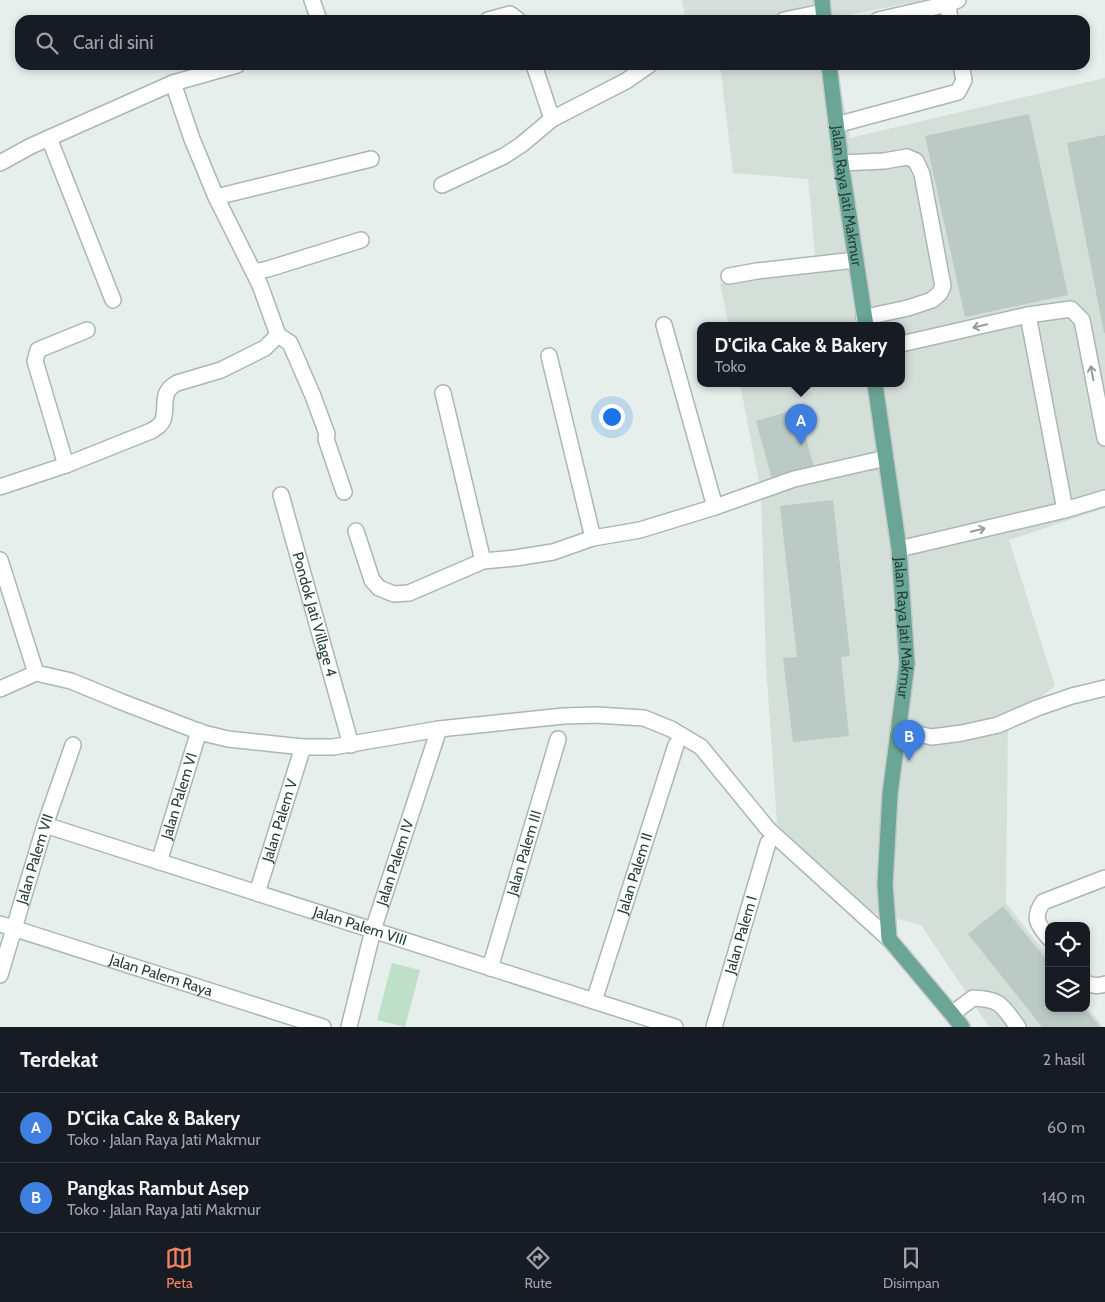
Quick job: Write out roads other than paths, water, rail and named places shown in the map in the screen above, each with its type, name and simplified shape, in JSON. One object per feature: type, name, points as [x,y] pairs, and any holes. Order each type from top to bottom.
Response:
[{"type":"main road","name":"Jalan Raya Jati Makmur","points":[[830,70],[841,163],[865,322]]},
{"type":"main road","name":"Jalan Raya Jati Makmur","points":[[875,387],[899,549],[907,664],[890,794],[885,885],[889,939]]},
{"type":"main road","points":[[889,939],[962,1027]]},
{"type":"street","points":[[312,0],[317,15]]},
{"type":"street","points":[[899,15],[953,2],[951,15]]},
{"type":"street","points":[[806,15],[823,11]]},
{"type":"street","points":[[0,163],[31,146],[173,83],[220,70]]},
{"type":"street","points":[[536,70],[552,120]]},
{"type":"street","points":[[442,185],[504,156],[552,120],[626,81],[642,70]]},
{"type":"street","points":[[836,125],[958,92],[964,80],[962,70]]},
{"type":"street","points":[[173,83],[192,139],[216,197],[260,285],[278,335],[290,343],[313,396],[327,434],[326,440],[344,492]]},
{"type":"street","points":[[49,138],[113,300]]},
{"type":"street","points":[[841,163],[884,161],[907,157],[916,161],[922,174],[943,286],[940,293],[932,300],[865,322]]},
{"type":"street","points":[[216,197],[371,159]]},
{"type":"street","points":[[254,272],[361,240]]},
{"type":"street","points":[[729,276],[855,260]]},
{"type":"street","points":[[905,343],[1028,315],[1071,309],[1082,320],[1105,438]]},
{"type":"street","points":[[1028,315],[1065,510]]},
{"type":"street","points":[[664,325],[715,507]]},
{"type":"street","points":[[66,465],[35,361],[38,350],[87,330]]},
{"type":"street","points":[[0,487],[66,465],[151,431],[160,426],[163,420],[166,393],[171,386],[221,370],[265,348],[278,335]]},
{"type":"street","points":[[549,356],[593,538]]},
{"type":"street","points":[[443,394],[484,560]]},
{"type":"street","points":[[356,531],[372,580],[380,588],[394,594],[409,593],[484,560],[515,558],[553,552],[593,538],[640,530],[715,507],[794,479],[886,458]]},
{"type":"street","name":"Pondok Jati Village 4","points":[[281,495],[349,739]]},
{"type":"street","points":[[899,549],[1065,510],[1105,498]]},
{"type":"street","points":[[0,560],[36,673]]},
{"type":"street","points":[[0,689],[36,673],[71,681],[199,731],[228,739],[303,747],[334,747],[349,739],[564,716],[596,715],[644,718],[671,729],[701,747],[768,829],[889,939]]},
{"type":"street","points":[[898,730],[932,737],[962,733],[998,725],[1063,699],[1105,688]]},
{"type":"street","name":"Jalan Palem IV","points":[[349,1027],[373,930],[439,729]]},
{"type":"street","name":"Jalan Palem VI","points":[[159,862],[199,731]]},
{"type":"street","name":"Jalan Palem III","points":[[490,968],[558,739]]},
{"type":"street","name":"Jalan Palem VII","points":[[0,975],[7,926],[74,744]]},
{"type":"street","name":"Jalan Palem II","points":[[594,1001],[676,746]]},
{"type":"street","name":"Jalan Palem V","points":[[257,893],[303,747]]},
{"type":"street","name":"Jalan Palem VIII","points":[[45,825],[675,1027]]},
{"type":"street","name":"Jalan Palem I","points":[[714,1027],[768,843]]},
{"type":"street","points":[[1045,933],[1038,924],[1038,910],[1043,902],[1105,878]]},
{"type":"street","name":"Jalan Palem Raya","points":[[7,926],[323,1027]]},
{"type":"street","points":[[1090,985],[1101,986],[1105,984]]},
{"type":"street","points":[[952,1014],[974,998],[988,998],[1000,1004],[1018,1027]]},
{"type":"place","name":"D'Cika Cake & Bakery","points":[[801,445]]},
{"type":"place","name":"Pangkas Rambut Asep","points":[[909,761]]}]
